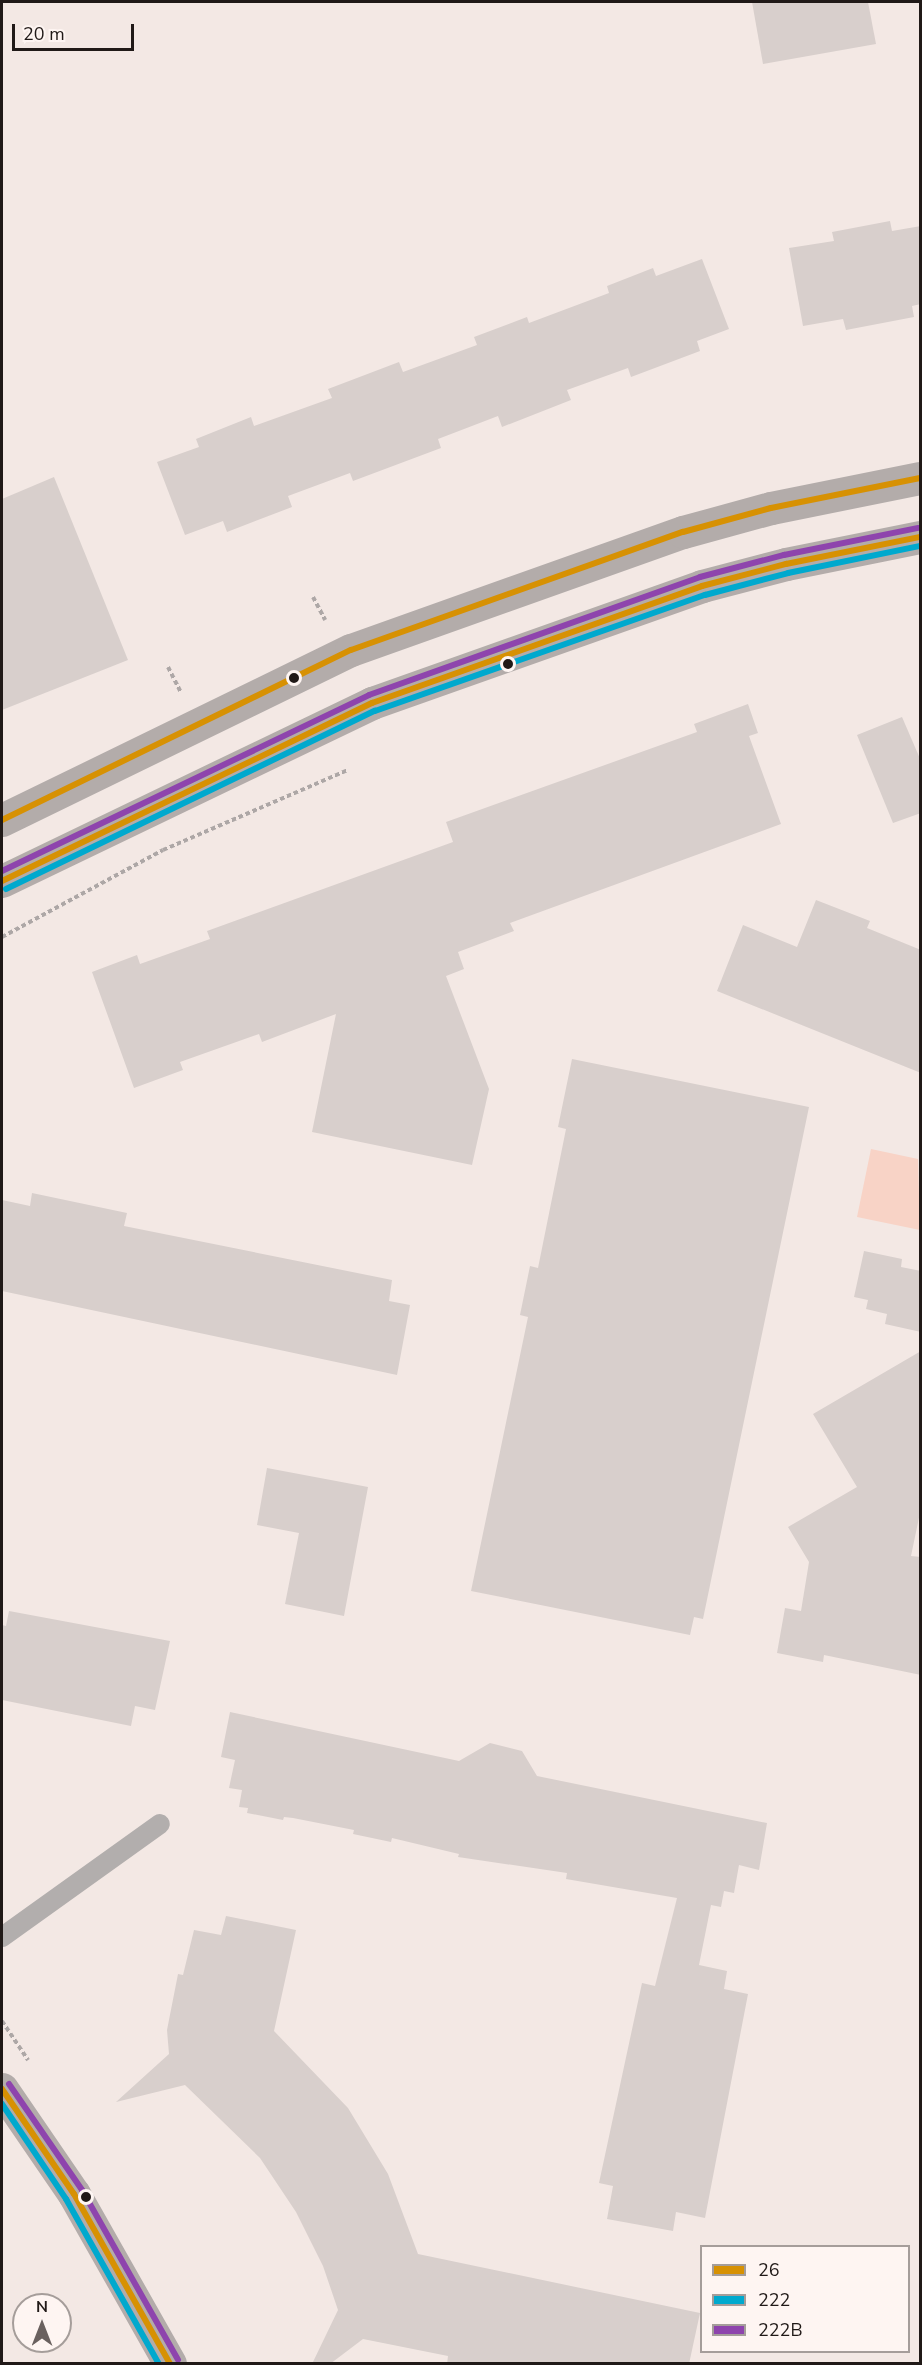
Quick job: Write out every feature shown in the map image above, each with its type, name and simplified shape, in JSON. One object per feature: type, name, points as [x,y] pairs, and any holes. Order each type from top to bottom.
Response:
[{"type":"street","points":[[2,820],[351,650],[683,532],[771,508],[921,478]]},
{"type":"street","points":[[2,881],[372,703],[702,586],[786,564],[921,537]]},
{"type":"street","points":[[2,2089],[74,2194],[171,2364]]},
{"type":"lane","points":[[2,1937],[160,1824]]},
{"type":"path","points":[[313,597],[325,620]]},
{"type":"path","points":[[168,667],[178,687]]},
{"type":"path","points":[[2,937],[163,850],[348,770]]},
{"type":"shaded area","points":[[871,1149],[918,1159],[920,1230],[857,1217]]},
{"type":"building","points":[[752,2],[868,2],[876,44],[763,64]]},
{"type":"building","points":[[890,221],[892,231],[921,226],[921,304],[912,306],[914,317],[846,330],[843,319],[803,326],[789,248],[834,241],[832,232]]},
{"type":"building","points":[[702,259],[729,329],[697,341],[700,351],[631,377],[628,368],[567,390],[571,400],[502,427],[498,416],[438,439],[441,448],[353,481],[350,473],[288,496],[292,507],[227,532],[223,521],[185,535],[157,462],[199,447],[196,439],[251,417],[254,426],[332,398],[328,389],[399,362],[403,372],[477,345],[474,337],[527,317],[529,323],[609,293],[607,286],[653,268],[656,276]]},
{"type":"building","points":[[54,477],[128,660],[2,710],[2,499]]},
{"type":"building","points":[[748,704],[758,733],[749,736],[781,824],[510,923],[514,931],[458,952],[464,969],[446,976],[489,1089],[472,1165],[312,1132],[336,1014],[262,1042],[259,1034],[180,1062],[183,1070],[134,1088],[92,972],[137,955],[140,964],[210,939],[207,931],[453,842],[446,822],[697,732],[694,724]]},
{"type":"building","points":[[902,717],[921,761],[921,813],[893,823],[857,735]]},
{"type":"building","points":[[816,900],[870,921],[867,928],[921,950],[921,1073],[717,991],[743,925],[797,947]]},
{"type":"building","points":[[572,1059],[809,1107],[703,1619],[694,1617],[690,1635],[471,1591],[528,1317],[520,1315],[530,1266],[538,1268],[566,1129],[558,1127]]},
{"type":"building","points":[[32,1193],[127,1213],[124,1226],[392,1280],[389,1301],[410,1305],[397,1375],[2,1291],[2,1200],[30,1206]]},
{"type":"building","points":[[864,1251],[902,1259],[901,1267],[921,1271],[921,1332],[885,1324],[887,1314],[866,1309],[868,1300],[854,1297]]},
{"type":"building","points":[[921,1351],[921,1508],[911,1556],[921,1557],[921,1675],[824,1655],[823,1662],[777,1653],[785,1608],[801,1611],[809,1562],[788,1527],[857,1487],[813,1414]]},
{"type":"building","points":[[267,1468],[368,1487],[344,1616],[285,1604],[299,1533],[257,1525]]},
{"type":"building","points":[[9,1611],[170,1641],[155,1710],[135,1706],[131,1726],[2,1700],[2,1625],[6,1626]]},
{"type":"building","points":[[230,1712],[459,1761],[490,1743],[522,1751],[537,1776],[767,1823],[759,1870],[739,1865],[734,1893],[724,1891],[721,1907],[711,1905],[699,1965],[727,1971],[724,1989],[748,1994],[705,2218],[676,2212],[673,2231],[607,2219],[613,2186],[599,2183],[642,1983],[655,1986],[677,1898],[566,1879],[567,1873],[458,1857],[459,1854],[392,1838],[391,1842],[353,1834],[354,1830],[293,1818],[284,1817],[283,1820],[247,1813],[248,1808],[239,1807],[242,1790],[229,1788],[235,1760],[221,1757]]},
{"type":"building","points":[[226,1916],[296,1930],[274,2031],[348,2108],[388,2174],[418,2254],[700,2313],[689,2364],[447,2364],[448,2356],[363,2339],[330,2364],[312,2364],[338,2310],[323,2266],[296,2212],[260,2158],[185,2085],[116,2102],[169,2054],[167,2030],[178,1974],[183,1975],[194,1930],[221,1935]]},
{"type":"transit line","name":"26","points":[[2,820],[351,650],[683,532],[771,508],[920,478]]},
{"type":"transit line","name":"222B","points":[[2,871],[369,695],[700,577],[784,555],[918,528]]},
{"type":"transit line","name":"26","points":[[2,881],[372,703],[702,586],[786,564],[920,537]]},
{"type":"transit line","name":"222","points":[[6,889],[375,711],[705,595],[788,573],[920,546]]},
{"type":"transit line","name":"222B","points":[[9,2084],[82,2190],[178,2360]]},
{"type":"transit line","name":"26","points":[[2,2089],[74,2194],[170,2364]]},
{"type":"transit line","name":"222","points":[[2,2104],[66,2199],[159,2364]]}]
